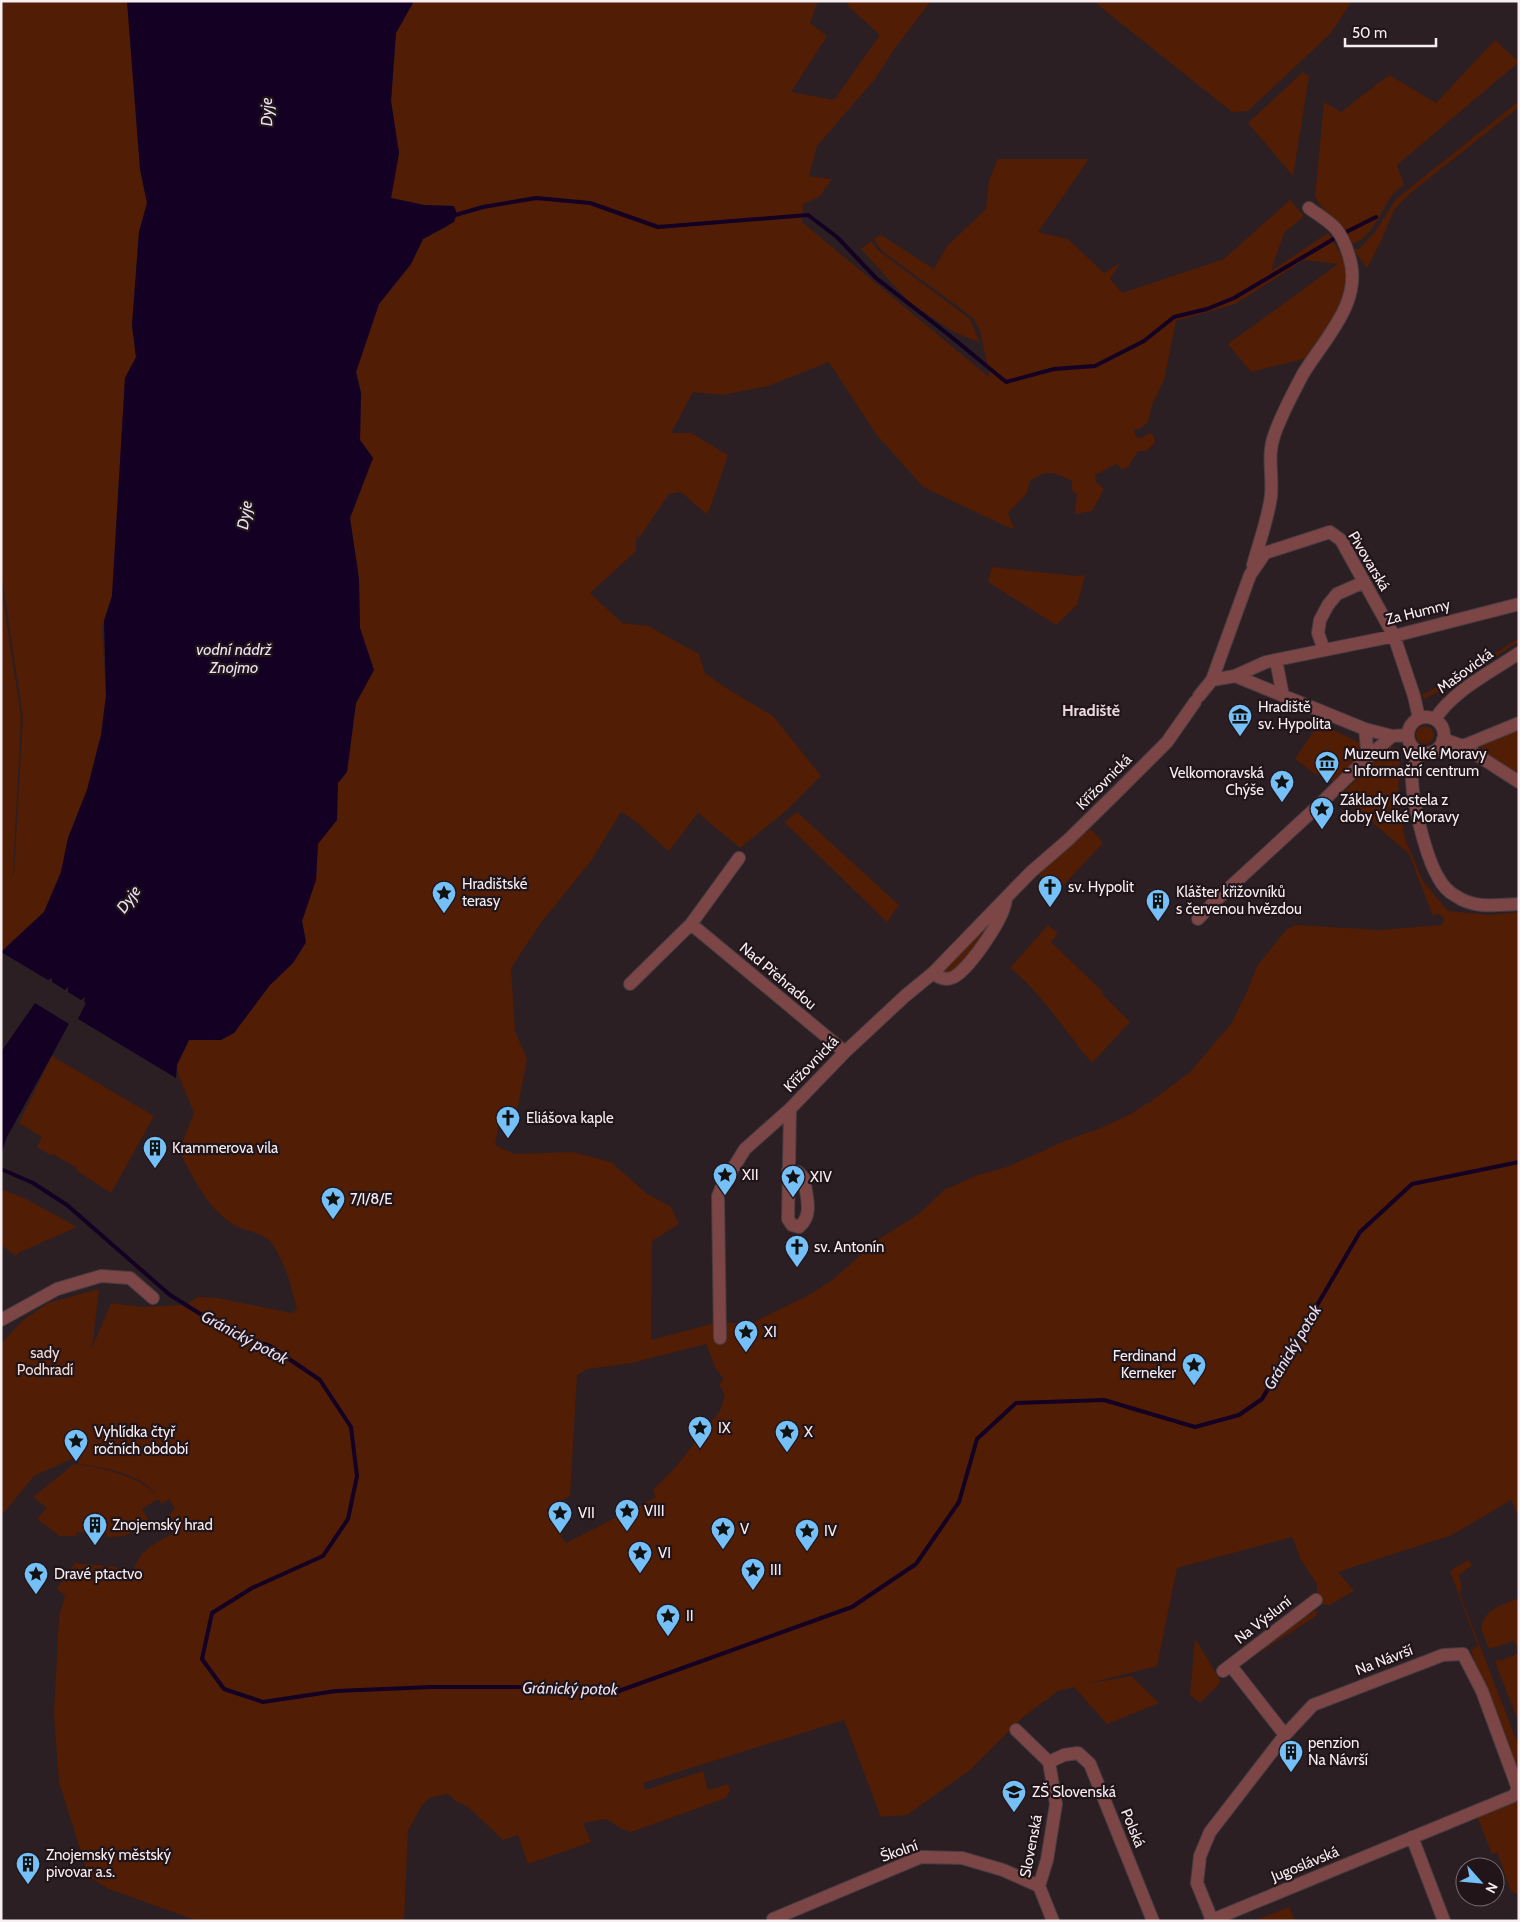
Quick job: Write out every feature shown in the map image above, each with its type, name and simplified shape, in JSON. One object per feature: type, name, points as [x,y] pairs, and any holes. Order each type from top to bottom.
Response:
[{"type":"street","points":[[1250,575],[1270,497],[1272,481],[1270,450],[1274,434],[1303,375],[1348,303],[1353,277],[1347,248],[1336,230],[1321,215],[1309,208]]},
{"type":"street","name":"Pivovarská","points":[[1212,680],[1250,575],[1265,553],[1330,532],[1341,540],[1394,636],[1414,696],[1419,718]]},
{"type":"street","points":[[1324,650],[1318,633],[1320,620],[1328,605],[1337,594],[1364,582]]},
{"type":"street","name":"Za Humny","points":[[1235,676],[1266,662],[1394,636],[1519,604]]},
{"type":"street","name":"Mašovická","points":[[1435,719],[1442,707],[1519,653]]},
{"type":"street","points":[[1276,660],[1283,696]]},
{"type":"street","points":[[1212,680],[1235,676],[1366,729],[1392,736],[1408,735]]},
{"type":"street","name":"Křížovnická","points":[[720,1338],[718,1196],[722,1186],[745,1149],[790,1110],[845,1052],[905,996],[933,973],[1006,898],[1167,742],[1212,680]]},
{"type":"street","points":[[1429,717],[1435,719],[1442,727],[1444,739],[1436,750],[1429,753],[1420,752],[1410,744],[1408,735],[1411,725],[1419,718],[1429,717]]},
{"type":"street","points":[[1463,746],[1519,722]]},
{"type":"street","points":[[1366,729],[1368,757]]},
{"type":"street","points":[[1198,919],[1392,736]]},
{"type":"street","points":[[1444,739],[1463,746],[1519,782]]},
{"type":"street","points":[[1420,752],[1412,776],[1414,791],[1426,846],[1437,876],[1444,886],[1456,897],[1473,904],[1519,904]]},
{"type":"street","points":[[630,984],[691,924],[739,858]]},
{"type":"street","name":"Křížovnická","points":[[933,973],[940,979],[947,979],[954,977],[961,971],[996,926],[1004,911],[1006,898]]},
{"type":"street","name":"Nad Přehradou","points":[[691,924],[845,1052]]},
{"type":"street","points":[[788,1171],[790,1110]]},
{"type":"street","points":[[1,1320],[57,1289],[101,1276],[130,1278],[153,1298]]},
{"type":"street","name":"Na Výsluní","points":[[1285,1735],[1227,1668],[1316,1600]]},
{"type":"street","name":"Na Návrší","points":[[1211,1921],[1197,1883],[1200,1856],[1210,1832],[1285,1735],[1313,1705],[1443,1655],[1463,1654],[1482,1691],[1517,1786],[1517,1791],[1513,1796],[1412,1837]]},
{"type":"street","points":[[1016,1730],[1049,1762]]},
{"type":"street","name":"Polská","points":[[1049,1762],[1064,1755],[1078,1753],[1090,1764],[1153,1921]]},
{"type":"street","name":"Slovenská","points":[[1049,1762],[1056,1804],[1047,1860],[1039,1886],[1053,1921]]},
{"type":"street","points":[[1412,1837],[1444,1921]]},
{"type":"street","name":"Jugoslávská","points":[[1211,1921],[1412,1837]]},
{"type":"street","name":"Školní","points":[[773,1919],[921,1857],[962,1858],[1003,1870],[1039,1886]]},
{"type":"green space","points":[[1,1],[127,1],[140,169],[147,203],[139,232],[132,325],[136,357],[125,378],[112,596],[102,627],[106,696],[101,735],[87,790],[68,838],[61,872],[44,912],[1,952],[1,585],[21,717],[13,873],[11,878],[14,873],[23,717],[1,581]]},
{"type":"green space","name":"sady Podhradí","points":[[414,1],[818,1],[810,23],[827,36],[791,92],[834,100],[880,35],[847,5],[850,1],[931,1],[895,48],[875,79],[817,146],[809,176],[832,179],[819,197],[803,204],[802,222],[990,378],[980,330],[972,317],[881,250],[874,239],[881,235],[934,269],[947,246],[986,209],[989,180],[998,159],[1089,159],[1038,232],[1068,239],[1104,273],[1120,263],[1110,279],[1122,293],[1224,259],[1290,200],[1304,216],[1284,233],[1271,271],[1328,233],[1345,263],[1346,290],[1336,315],[1308,358],[1251,372],[1228,344],[1338,264],[1304,260],[1235,304],[1176,321],[1164,380],[1152,405],[1148,422],[1141,428],[1134,430],[1136,437],[1140,438],[1150,433],[1154,436],[1155,443],[1146,451],[1138,451],[1128,467],[1122,469],[1116,464],[1095,475],[1096,482],[1104,489],[1092,511],[1075,514],[1077,494],[1072,491],[1072,481],[1051,473],[1046,473],[1030,481],[1027,493],[1008,513],[1014,529],[923,487],[876,434],[829,362],[768,386],[722,395],[693,392],[671,433],[691,433],[728,455],[709,511],[706,514],[681,492],[669,494],[637,541],[636,524],[636,551],[590,593],[622,623],[648,626],[699,654],[705,673],[773,716],[821,776],[786,811],[740,848],[698,813],[669,851],[634,820],[621,812],[591,861],[540,924],[511,968],[515,1031],[527,1059],[516,1116],[499,1123],[495,1145],[514,1154],[572,1152],[611,1162],[646,1193],[671,1207],[679,1224],[652,1241],[651,1340],[715,1323],[752,1323],[807,1296],[831,1281],[878,1240],[920,1213],[944,1190],[978,1175],[1007,1167],[1067,1140],[1098,1129],[1131,1114],[1149,1102],[1151,1103],[1151,1101],[1190,1072],[1231,1024],[1257,966],[1287,929],[1295,925],[1380,930],[1442,925],[1444,921],[1442,916],[1439,914],[1433,916],[1409,854],[1341,795],[1389,745],[1398,751],[1400,757],[1398,798],[1405,839],[1423,881],[1448,911],[1490,915],[1519,912],[1519,1517],[1511,1500],[1452,1535],[1338,1572],[1354,1591],[1330,1605],[1321,1604],[1317,1593],[1317,1584],[1301,1560],[1292,1537],[1177,1568],[1157,1666],[1086,1684],[1131,1676],[1159,1703],[1107,1724],[1074,1687],[1058,1691],[1023,1717],[970,1770],[907,1815],[881,1817],[844,1720],[643,1783],[645,1790],[703,1771],[708,1790],[728,1784],[730,1790],[726,1798],[631,1832],[620,1828],[606,1819],[583,1823],[591,1842],[528,1864],[518,1835],[503,1840],[468,1807],[457,1802],[448,1794],[431,1797],[422,1805],[408,1831],[404,1921],[198,1921],[109,1889],[89,1877],[59,1782],[54,1714],[59,1617],[65,1595],[57,1589],[75,1563],[115,1567],[132,1576],[139,1559],[149,1548],[179,1530],[169,1514],[175,1509],[169,1499],[162,1504],[158,1499],[142,1509],[150,1522],[124,1536],[107,1537],[106,1532],[77,1532],[76,1536],[60,1536],[37,1519],[47,1508],[33,1497],[74,1464],[107,1470],[129,1477],[156,1495],[142,1482],[132,1477],[99,1467],[79,1464],[80,1442],[78,1456],[34,1476],[1,1516],[1,1344],[22,1321],[48,1303],[99,1289],[92,1348],[111,1303],[142,1307],[186,1305],[198,1297],[217,1298],[292,1313],[297,1309],[284,1265],[270,1241],[231,1223],[222,1216],[207,1200],[179,1151],[194,1113],[178,1074],[177,1065],[189,1040],[221,1040],[234,1033],[270,985],[293,963],[306,943],[302,921],[316,880],[318,843],[337,820],[338,783],[347,772],[356,703],[374,670],[360,628],[359,579],[350,518],[373,458],[360,440],[361,393],[356,372],[379,304],[411,264],[423,239],[447,227],[454,206],[424,205],[391,198],[399,153],[391,101],[396,33]],"holes":[[[706,1344],[715,1367],[724,1380],[719,1384],[725,1395],[720,1411],[674,1469],[653,1490],[656,1497],[566,1543],[560,1536],[565,1535],[560,1533],[546,1509],[570,1496],[577,1375],[588,1369],[632,1363]]]},
{"type":"green space","points":[[1093,1],[1352,1],[1330,34],[1248,111],[1232,112]]},
{"type":"green space","points":[[1495,40],[1519,62],[1397,165],[1404,185],[1392,195],[1370,231],[1357,242],[1349,245],[1315,197],[1324,102],[1341,112],[1389,75],[1436,103]]},
{"type":"green space","points":[[1303,72],[1309,77],[1293,176],[1248,123]]},
{"type":"green space","points":[[1519,101],[1519,107],[1408,195],[1394,210],[1367,268],[1353,249],[1359,249],[1375,232],[1396,199]]},
{"type":"green space","points":[[871,241],[879,251],[970,319],[980,343],[954,332],[910,303],[861,249]]},
{"type":"green space","points":[[992,567],[1075,576],[1085,575],[1077,605],[1056,625],[988,582]]},
{"type":"green space","points":[[1519,638],[1519,641],[1460,681],[1424,699],[1421,695],[1458,677]]},
{"type":"green space","points":[[1319,723],[1362,744],[1359,759],[1334,782],[1321,773],[1318,776],[1295,759]]},
{"type":"green space","points":[[1421,726],[1429,726],[1434,731],[1432,742],[1421,744],[1416,739],[1416,731]]},
{"type":"green space","points":[[1519,727],[1519,774],[1487,755],[1483,751],[1482,742]]},
{"type":"green space","points":[[797,812],[899,905],[887,922],[784,822]]},
{"type":"green space","points":[[1091,829],[1103,843],[1059,890],[1038,874],[1073,842]]},
{"type":"green space","points":[[1002,909],[957,971],[943,975],[942,971]]},
{"type":"green space","points":[[1048,925],[1058,933],[1051,942],[1103,992],[1102,994],[1130,1022],[1092,1063],[1032,988],[1010,968]]},
{"type":"green space","points":[[52,1056],[154,1116],[111,1193],[77,1171],[77,1168],[37,1147],[42,1137],[19,1123]]},
{"type":"green space","points":[[4,1190],[26,1199],[77,1227],[18,1253],[16,1256],[1,1245],[1,1195]]},
{"type":"green space","points":[[1468,1560],[1472,1565],[1459,1575],[1462,1590],[1459,1592],[1519,1747],[1519,1780],[1481,1683],[1471,1650],[1478,1646],[1450,1571]]},
{"type":"green space","points":[[1519,1598],[1519,1652],[1514,1641],[1489,1649],[1482,1630],[1482,1623],[1485,1617],[1501,1605]]},
{"type":"green space","points":[[1318,1610],[1316,1616],[1262,1651],[1260,1647],[1302,1618]]},
{"type":"green space","points":[[1195,1638],[1221,1682],[1200,1703],[1190,1695]]},
{"type":"green space","points":[[1519,1653],[1519,1723],[1495,1662],[1498,1659],[1500,1661]]},
{"type":"green space","points":[[1519,1797],[1519,1895],[1511,1891],[1505,1874],[1505,1857],[1499,1857],[1497,1852],[1492,1854],[1476,1814]]},
{"type":"green space","points":[[1289,1907],[1295,1921],[1254,1921]]},
{"type":"water","name":"vodní nádrž Znojmo","points":[[127,1],[414,1],[396,33],[391,101],[399,153],[391,198],[424,205],[454,206],[457,214],[454,222],[423,239],[411,264],[379,304],[356,372],[361,393],[360,440],[373,458],[350,518],[359,579],[360,628],[374,670],[356,703],[347,772],[338,783],[337,820],[318,844],[316,880],[302,921],[306,942],[293,963],[270,985],[234,1033],[221,1040],[189,1040],[177,1065],[176,1078],[78,1019],[86,1003],[84,1002],[85,997],[81,1000],[68,992],[68,987],[65,990],[52,982],[52,978],[48,980],[1,952],[44,912],[61,872],[68,838],[87,790],[101,735],[106,696],[104,621],[112,596],[125,378],[136,357],[132,325],[139,232],[147,203],[140,169]]},
{"type":"water","points":[[35,1003],[69,1024],[7,1137],[1,1154],[1,1052]]},
{"type":"waterway","points":[[452,216],[483,207],[536,198],[590,203],[658,227],[808,215],[837,237],[876,278],[1006,382],[1054,369],[1095,366],[1144,341],[1174,317],[1207,309],[1234,298],[1342,234],[1376,217]]},
{"type":"waterway","name":"Gránický potok","points":[[1,1169],[33,1183],[67,1205],[170,1295],[231,1333],[270,1346],[320,1380],[351,1427],[357,1476],[348,1519],[323,1556],[252,1588],[212,1613],[202,1659],[224,1689],[263,1702],[336,1691],[432,1687],[582,1687],[616,1692],[852,1607],[916,1564],[959,1502],[977,1439],[1016,1403],[1104,1400],[1195,1427],[1239,1415],[1262,1399],[1360,1232],[1412,1184],[1519,1162]]},
{"type":"place","name":"Hradiště sv. Hypolita","points":[[1240,737]]},
{"type":"place","name":"Muzeum Velké Moravy - Informační centrum","points":[[1327,784]]},
{"type":"place","name":"Velkomoravská Chýše","points":[[1282,803]]},
{"type":"place","name":"Základy Kostela z doby Velké Moravy","points":[[1322,830]]},
{"type":"place","name":"sv. Hypolit","points":[[1050,908]]},
{"type":"place","name":"Hradištské terasy","points":[[444,914]]},
{"type":"place","name":"Klášter křižovníků s červenou hvězdou","points":[[1158,922]]},
{"type":"place","name":"Eliášova kaple","points":[[508,1139]]},
{"type":"place","name":"Krammerova vila","points":[[155,1169]]},
{"type":"place","name":"XII","points":[[725,1196]]},
{"type":"place","name":"XIV","points":[[793,1198]]},
{"type":"place","name":"7/I/8/E","points":[[333,1220]]},
{"type":"place","name":"sv. Antonín","points":[[797,1268]]},
{"type":"place","name":"XI","points":[[746,1353]]},
{"type":"place","name":"Ferdinand Kerneker","points":[[1194,1386]]},
{"type":"place","name":"IX","points":[[700,1449]]},
{"type":"place","name":"X","points":[[787,1453]]},
{"type":"place","name":"Vyhlídka čtyř ročních období","points":[[76,1462]]},
{"type":"place","name":"VIII","points":[[627,1532]]},
{"type":"place","name":"VII","points":[[560,1534]]},
{"type":"place","name":"Znojemský hrad","points":[[95,1546]]},
{"type":"place","name":"V","points":[[723,1550]]},
{"type":"place","name":"IV","points":[[807,1552]]},
{"type":"place","name":"VI","points":[[640,1574]]},
{"type":"place","name":"III","points":[[753,1591]]},
{"type":"place","name":"Dravé ptactvo","points":[[36,1595]]},
{"type":"place","name":"II","points":[[668,1637]]},
{"type":"place","name":"penzion Na Návrší","points":[[1291,1773]]},
{"type":"place","name":"ZŠ Slovenská","points":[[1014,1813]]},
{"type":"place","name":"Znojemský městský pivovar a.s.","points":[[28,1885]]},
{"type":"district","name":"Hradiště","points":[[1091,710]]},
{"type":"water label","name":"Dyje","points":[[266,112]]},
{"type":"water label","name":"Dyje","points":[[244,515]]},
{"type":"water label","name":"Dyje","points":[[128,899]]}]
